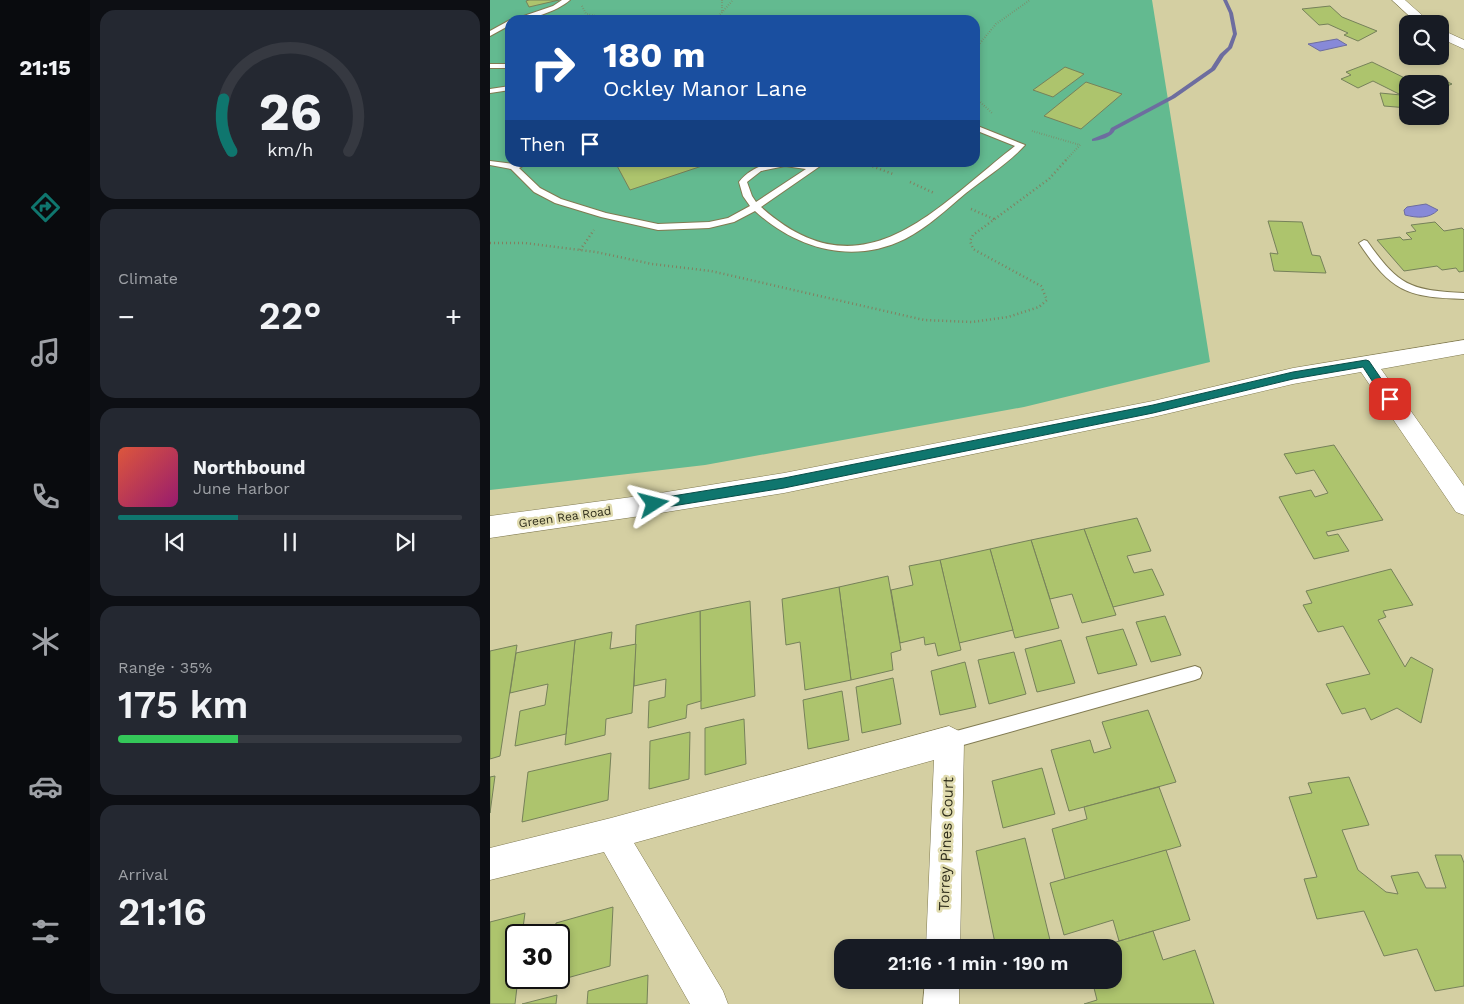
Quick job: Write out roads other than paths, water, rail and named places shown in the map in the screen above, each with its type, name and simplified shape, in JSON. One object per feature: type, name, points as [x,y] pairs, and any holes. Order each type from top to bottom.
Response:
[{"type":"street","points":[[1398,0],[1416,15]]},
{"type":"street","points":[[1449,38],[1464,45]]},
{"type":"street","name":"Green Rea Road","points":[[490,527],[654,504],[784,483],[1153,409],[1293,376],[1464,347]]},
{"type":"street","points":[[1366,363],[1464,505]]},
{"type":"street","points":[[490,864],[611,834],[949,741]]},
{"type":"street","name":"Torrey Pines Court","points":[[943,939],[949,741]]},
{"type":"street","points":[[611,834],[710,1004]]},
{"type":"street","points":[[942,989],[942,1004]]},
{"type":"lane","points":[[531,15],[556,7],[567,0]]},
{"type":"lane","points":[[490,34],[505,25]]},
{"type":"lane","points":[[490,66],[505,66]]},
{"type":"lane","points":[[490,91],[505,89]]},
{"type":"lane","points":[[766,167],[747,177],[743,182],[744,192],[755,207],[787,232],[812,243],[830,247],[852,248],[873,246],[916,229],[1021,145],[980,129]]},
{"type":"lane","points":[[490,163],[505,165]]},
{"type":"lane","points":[[490,170],[505,167]]},
{"type":"lane","points":[[510,167],[537,190],[558,201],[636,224],[658,227],[709,225],[731,220],[755,207],[813,168]]},
{"type":"lane","points":[[1364,244],[1396,284],[1417,293],[1464,296]]},
{"type":"lane","points":[[949,741],[1195,673]]},
{"type":"water","points":[[1337,39],[1347,45],[1320,51],[1308,44]]},
{"type":"water","points":[[1426,204],[1438,210],[1431,215],[1423,217],[1405,215],[1404,210],[1407,207]]},
{"type":"waterway","points":[[1094,140],[1111,133],[1113,129],[1173,97],[1213,69],[1222,55],[1230,48],[1235,34],[1231,13],[1225,0]]}]
